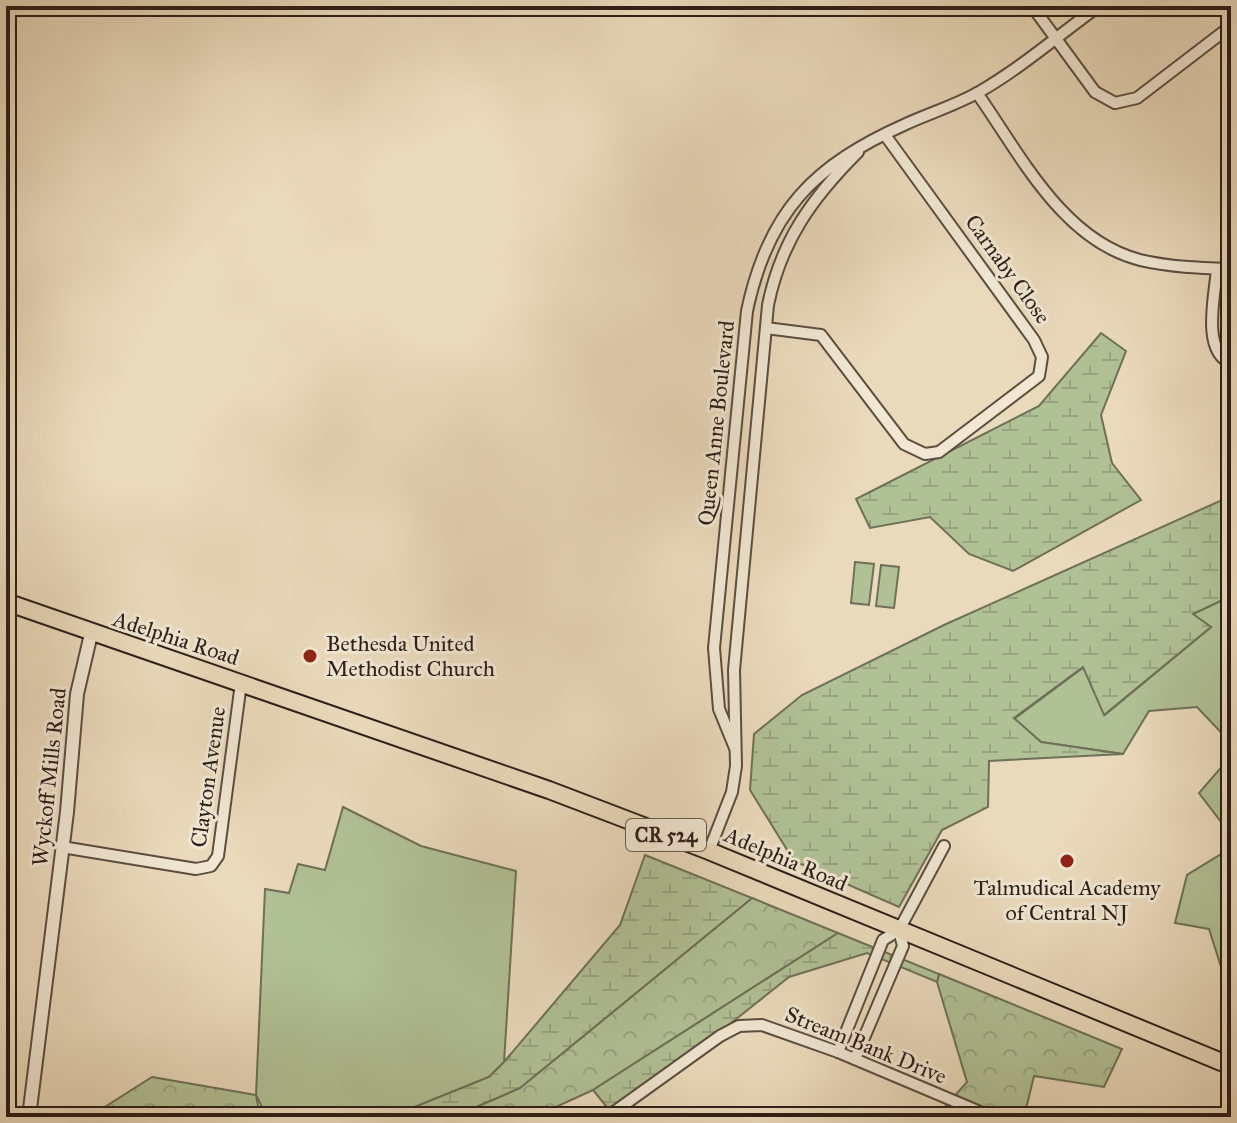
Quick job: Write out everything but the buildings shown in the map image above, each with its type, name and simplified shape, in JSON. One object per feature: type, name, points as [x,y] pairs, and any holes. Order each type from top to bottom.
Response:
[{"type":"main road","name":"CR 524","points":[[6,602],[91,634]]},
{"type":"main road","name":"Adelphia Road","points":[[91,634],[480,765],[709,851],[1231,1066]]},
{"type":"street","points":[[1032,6],[1101,98],[1124,103],[1160,81],[1231,26]]},
{"type":"street","name":"Queen Anne Boulevard","points":[[735,748],[719,709],[714,648],[752,284],[770,239],[796,199],[835,161],[977,93],[1099,6]]},
{"type":"street","points":[[977,93],[1056,205],[1089,236],[1114,251],[1140,260],[1231,269]]},
{"type":"street","name":"Carnaby Close","points":[[766,328],[821,335],[904,444],[925,454],[939,452],[1039,376],[1040,349],[885,135]]},
{"type":"street","name":"Queen Anne Boulevard","points":[[709,851],[734,786],[734,670],[766,328],[774,277],[792,232],[817,194],[865,145]]},
{"type":"street","points":[[1217,269],[1215,346],[1225,361],[1231,363]]},
{"type":"street","name":"Wyckoff Mills Road","points":[[29,1117],[77,694],[91,634]]},
{"type":"street","name":"Clayton Avenue","points":[[62,847],[196,869],[211,866],[218,856],[241,683]]},
{"type":"street","points":[[6,826],[10,827],[6,863]]},
{"type":"street","points":[[838,1052],[883,940],[899,930],[944,846]]},
{"type":"street","points":[[855,1059],[903,946],[899,930]]},
{"type":"street","name":"Stream Bank Drive","points":[[607,1117],[739,1026],[762,1025],[838,1052],[992,1117]]},
{"type":"green space","points":[[1101,333],[1126,351],[1101,415],[1112,463],[1141,500],[1013,571],[969,554],[930,517],[870,528],[856,499],[1039,406]]},
{"type":"green space","points":[[1231,496],[1231,596],[1193,614],[1211,627],[1104,715],[1083,667],[1014,718],[1041,742],[1123,754],[989,761],[988,807],[942,830],[899,907],[794,861],[750,790],[754,734],[802,695],[944,625]]},
{"type":"green space","points":[[855,562],[874,564],[869,605],[851,603]]},
{"type":"green space","points":[[881,565],[899,567],[894,608],[876,606]]},
{"type":"green space","points":[[1231,596],[1231,743],[1197,707],[1149,711],[1123,754],[1041,742],[1014,719],[1084,667],[1105,715],[1211,627],[1192,614]]},
{"type":"green space","points":[[1231,756],[1231,835],[1199,793]]},
{"type":"green space","points":[[343,807],[421,846],[516,871],[504,1062],[489,1077],[390,1117],[267,1117],[256,1095],[265,889],[289,893],[298,864],[325,870]]},
{"type":"green space","points":[[1231,848],[1231,978],[1223,973],[1209,929],[1175,923],[1187,875]]},
{"type":"green space","points":[[645,855],[752,898],[520,1088],[453,1117],[390,1117],[489,1077],[504,1062],[620,925]]},
{"type":"green space","points":[[752,898],[838,933],[593,1090],[534,1117],[453,1117],[520,1088]]},
{"type":"green space","points":[[838,933],[939,974],[937,982],[867,953],[789,977],[614,1116],[593,1090]]},
{"type":"green space","points":[[939,974],[1122,1049],[1104,1087],[1034,1076],[1024,1117],[936,1117],[967,1082],[937,982]]},
{"type":"green space","points":[[152,1077],[256,1095],[260,1117],[89,1117]]},
{"type":"place","name":"Bethesda United Methodist Church","points":[[310,656]]},
{"type":"place","name":"Talmudical Academy of Central NJ","points":[[1067,861]]}]
